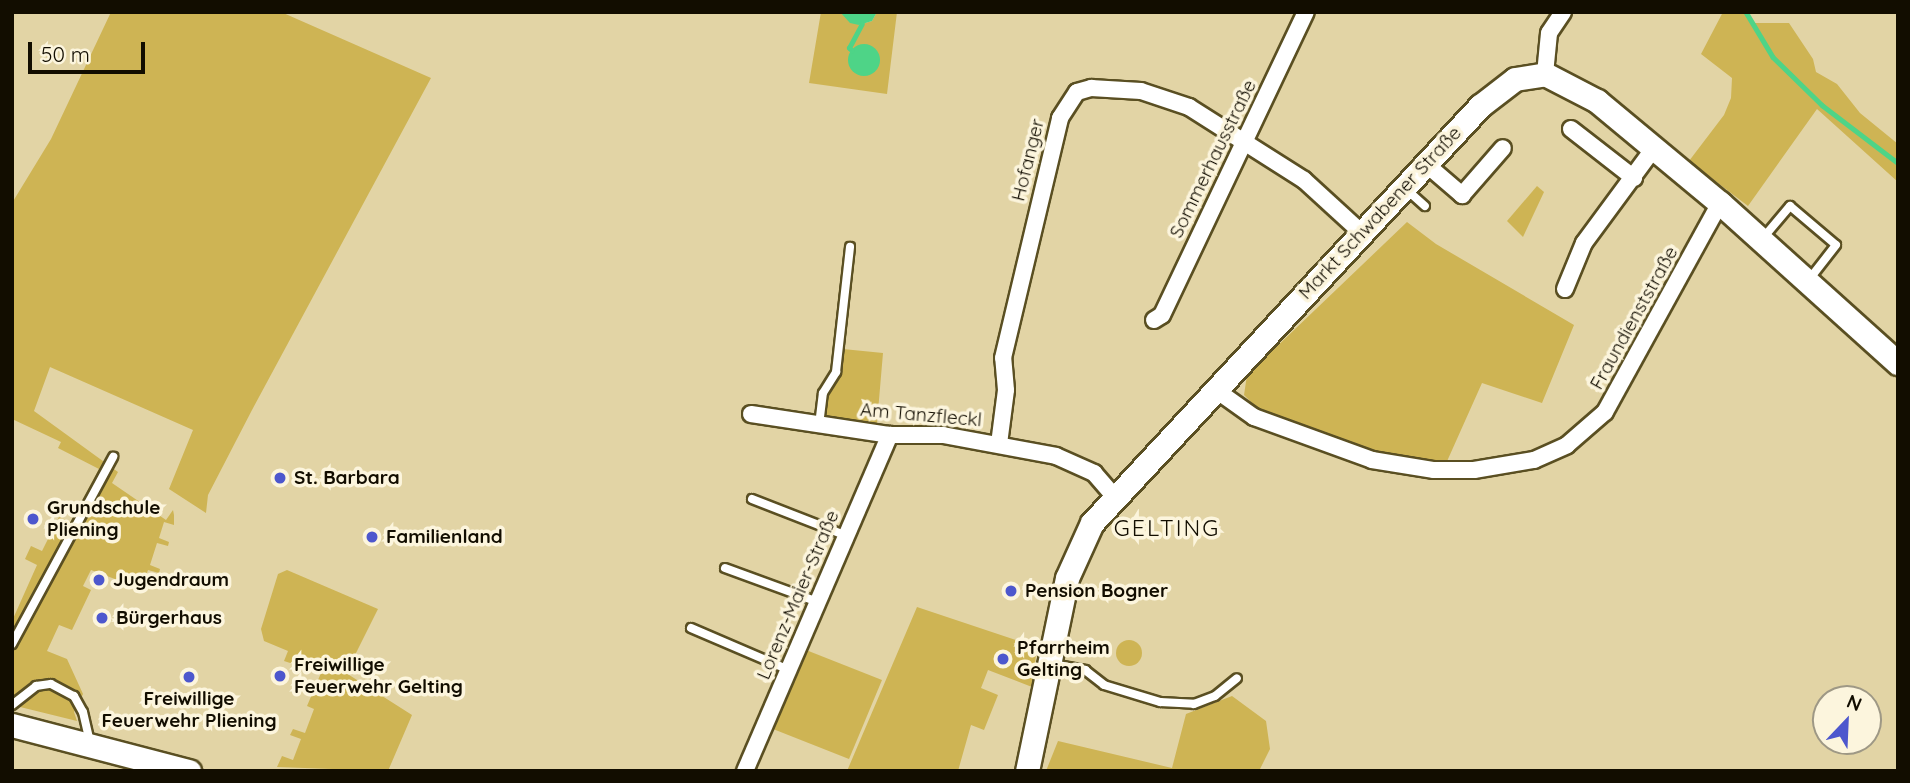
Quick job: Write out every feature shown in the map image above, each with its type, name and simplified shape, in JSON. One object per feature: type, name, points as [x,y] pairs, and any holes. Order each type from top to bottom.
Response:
[{"type":"main road","name":"Markt Schwabener Straße","points":[[1027,771],[1075,553],[1115,497],[1426,164],[1501,88],[1529,74],[1545,74]]},
{"type":"main road","points":[[1545,74],[1578,88],[1654,148],[1720,203],[1898,363]]},
{"type":"main road","points":[[12,726],[189,771]]},
{"type":"street","name":"Sommerhausstraße","points":[[1154,320],[1162,316],[1306,12]]},
{"type":"street","points":[[1545,74],[1549,33],[1563,12]]},
{"type":"street","name":"Hofanger","points":[[999,444],[1006,390],[1003,358],[1067,102],[1077,92],[1091,88],[1141,91],[1189,107],[1304,180],[1363,234]]},
{"type":"street","points":[[1571,129],[1634,178]]},
{"type":"street","points":[[1426,164],[1462,195],[1503,148]]},
{"type":"street","points":[[1565,289],[1584,243],[1654,148]]},
{"type":"street","name":"Fraundienststraße","points":[[1216,390],[1262,421],[1372,460],[1447,470],[1534,460],[1567,445],[1605,412],[1720,203]]},
{"type":"street","name":"Am Tanzfleckl","points":[[751,414],[890,435],[943,435],[999,444],[1076,464],[1094,473],[1115,497]]},
{"type":"street","name":"Lorenz-Maier-Straße","points":[[744,771],[890,435]]},
{"type":"lane","points":[[1405,188],[1424,206]]},
{"type":"lane","points":[[1761,240],[1790,206],[1836,245],[1808,281]]},
{"type":"lane","points":[[819,426],[823,393],[836,372],[850,247]]},
{"type":"lane","points":[[12,644],[113,457]]},
{"type":"lane","points":[[752,499],[847,536]]},
{"type":"lane","points":[[725,568],[818,602]]},
{"type":"lane","points":[[691,628],[789,670]]},
{"type":"lane","points":[[1050,664],[1086,670],[1104,685],[1160,702],[1194,704],[1215,696],[1237,678]]},
{"type":"lane","points":[[12,705],[36,686],[51,684],[74,696],[83,712],[91,746]]},
{"type":"shaded area","points":[[111,12],[281,12],[431,78],[208,495],[206,513],[169,489],[193,430],[50,367],[34,411],[118,472],[112,483],[166,520],[173,510],[174,515],[174,525],[164,522],[159,538],[169,542],[168,546],[157,543],[150,565],[160,569],[159,573],[148,570],[142,587],[136,587],[91,570],[83,586],[91,590],[72,630],[59,625],[47,651],[67,659],[83,694],[74,712],[77,721],[12,705],[12,621],[37,565],[25,559],[31,546],[42,551],[59,517],[71,522],[99,469],[58,448],[61,442],[12,419],[12,203],[51,139]]},
{"type":"shaded area","points":[[821,12],[840,12],[859,25],[872,21],[877,12],[897,12],[887,94],[809,83]]},
{"type":"shaded area","points":[[840,12],[877,12],[872,21],[859,25],[850,23]]},
{"type":"shaded area","points":[[1723,12],[1745,12],[1752,23],[1789,23],[1813,59],[1816,72],[1837,84],[1860,113],[1898,144],[1898,182],[1817,109],[1748,206],[1689,161],[1724,115],[1731,98],[1732,78],[1701,54]]},
{"type":"shaded area","points":[[864,44],[875,49],[880,60],[875,71],[864,76],[853,71],[848,60],[853,49]]},
{"type":"shaded area","points":[[1537,186],[1544,192],[1523,237],[1507,221]]},
{"type":"shaded area","points":[[1407,222],[1436,244],[1574,325],[1542,403],[1482,383],[1444,468],[1339,442],[1265,416],[1244,395],[1247,375]]},
{"type":"shaded area","points":[[843,349],[883,353],[877,423],[824,418],[826,395],[841,372]]},
{"type":"shaded area","points":[[287,570],[378,609],[346,673],[412,715],[388,771],[277,767],[282,756],[293,760],[301,739],[290,735],[293,729],[305,733],[314,709],[307,706],[321,673],[284,661],[288,651],[264,641],[261,629],[278,574]]},
{"type":"shaded area","points":[[917,607],[1037,647],[1032,687],[988,670],[981,688],[998,695],[984,730],[971,725],[958,771],[847,771]]},
{"type":"shaded area","points":[[1129,640],[1138,644],[1142,653],[1138,662],[1129,666],[1120,662],[1116,653],[1120,644]]},
{"type":"shaded area","points":[[806,650],[882,680],[849,759],[773,729]]},
{"type":"shaded area","points":[[1232,696],[1266,721],[1270,749],[1259,771],[1046,771],[1058,741],[1172,768],[1186,714]]},
{"type":"waterway","points":[[1746,12],[1773,57],[1822,105],[1898,163]]},
{"type":"waterway","points":[[852,51],[849,48],[862,24]]},
{"type":"place","name":"St. Barbara","points":[[280,478]]},
{"type":"place","name":"Grundschule Pliening","points":[[33,519]]},
{"type":"place","name":"Familienland","points":[[372,537]]},
{"type":"place","name":"Jugendraum","points":[[99,580]]},
{"type":"place","name":"Pension Bogner","points":[[1011,591]]},
{"type":"place","name":"Bürgerhaus","points":[[102,618]]},
{"type":"place","name":"Pfarrheim Gelting","points":[[1003,659]]},
{"type":"place","name":"Freiwillige Feuerwehr Gelting","points":[[280,676]]},
{"type":"place","name":"Freiwillige Feuerwehr Pliening","points":[[189,677]]},
{"type":"district","name":"GELTING","points":[[1167,528]]}]
